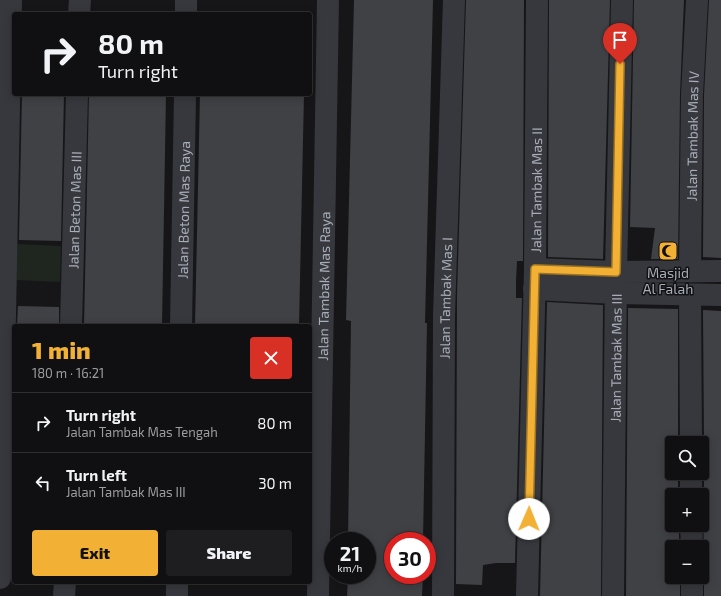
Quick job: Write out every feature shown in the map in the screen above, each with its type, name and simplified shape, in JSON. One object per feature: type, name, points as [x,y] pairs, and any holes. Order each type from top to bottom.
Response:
[{"type":"street","points":[[0,578],[11,0]]},
{"type":"street","points":[[79,12],[80,0]]},
{"type":"street","points":[[186,0],[186,12]]},
{"type":"street","name":"Jalan Tambak Mas Raya","points":[[318,596],[328,0]]},
{"type":"street","name":"Jalan Tambak Mas I","points":[[443,596],[444,316],[454,0]]},
{"type":"street","name":"Jalan Tambak Mas II","points":[[527,596],[534,279],[537,0]]},
{"type":"street","name":"Jalan Tambak Mas III","points":[[613,596],[616,272],[622,0]]},
{"type":"street","name":"Jalan Tambak Mas IV","points":[[690,271],[692,95],[697,0]]},
{"type":"street","name":"Jalan Beton Mas III","points":[[71,324],[77,96]]},
{"type":"street","name":"Jalan Beton Mas Raya","points":[[181,324],[185,96]]},
{"type":"street","points":[[534,279],[616,272],[721,272]]},
{"type":"street","points":[[534,279],[616,293],[721,295]]},
{"type":"street","points":[[690,295],[691,436]]},
{"type":"street","points":[[64,596],[65,584]]},
{"type":"street","points":[[177,584],[177,596]]},
{"type":"street","points":[[692,584],[692,596]]},
{"type":"shaded area","points":[[17,244],[61,246],[60,282],[16,280]]},
{"type":"building","points":[[354,0],[433,0],[425,323],[427,323],[423,532],[384,532],[384,584],[423,584],[422,596],[347,596],[348,584],[376,584],[376,532],[348,532],[351,321],[346,320]]},
{"type":"building","points":[[466,0],[524,0],[523,261],[517,261],[516,281],[516,298],[522,298],[515,563],[483,565],[482,585],[456,584],[457,295]]},
{"type":"building","points":[[549,0],[610,0],[603,259],[548,257]]},
{"type":"building","points":[[634,0],[684,0],[680,95],[678,259],[651,259],[655,228],[630,227]]},
{"type":"building","points":[[709,0],[721,0],[721,258],[703,257],[704,95]]},
{"type":"building","points":[[22,96],[64,96],[61,241],[19,240]]},
{"type":"building","points":[[89,96],[166,96],[162,324],[84,324]]},
{"type":"building","points":[[200,96],[304,96],[299,324],[195,324]]},
{"type":"building","points":[[547,302],[603,305],[601,596],[540,596]]},
{"type":"building","points":[[18,306],[59,307],[59,324],[17,324]]},
{"type":"building","points":[[628,308],[678,309],[678,436],[665,436],[665,480],[678,480],[678,488],[665,488],[665,532],[679,532],[679,540],[665,540],[665,584],[680,584],[680,596],[626,596]]},
{"type":"building","points":[[703,310],[721,311],[721,596],[704,596],[704,584],[709,584],[709,540],[704,540],[703,532],[709,532],[709,488],[704,488],[704,480],[709,480],[709,436],[704,436]]},
{"type":"place","name":"Masjid Al Falah","points":[[668,251]]},
{"type":"route","points":[[529,519],[535,269],[616,272],[620,64]]}]
